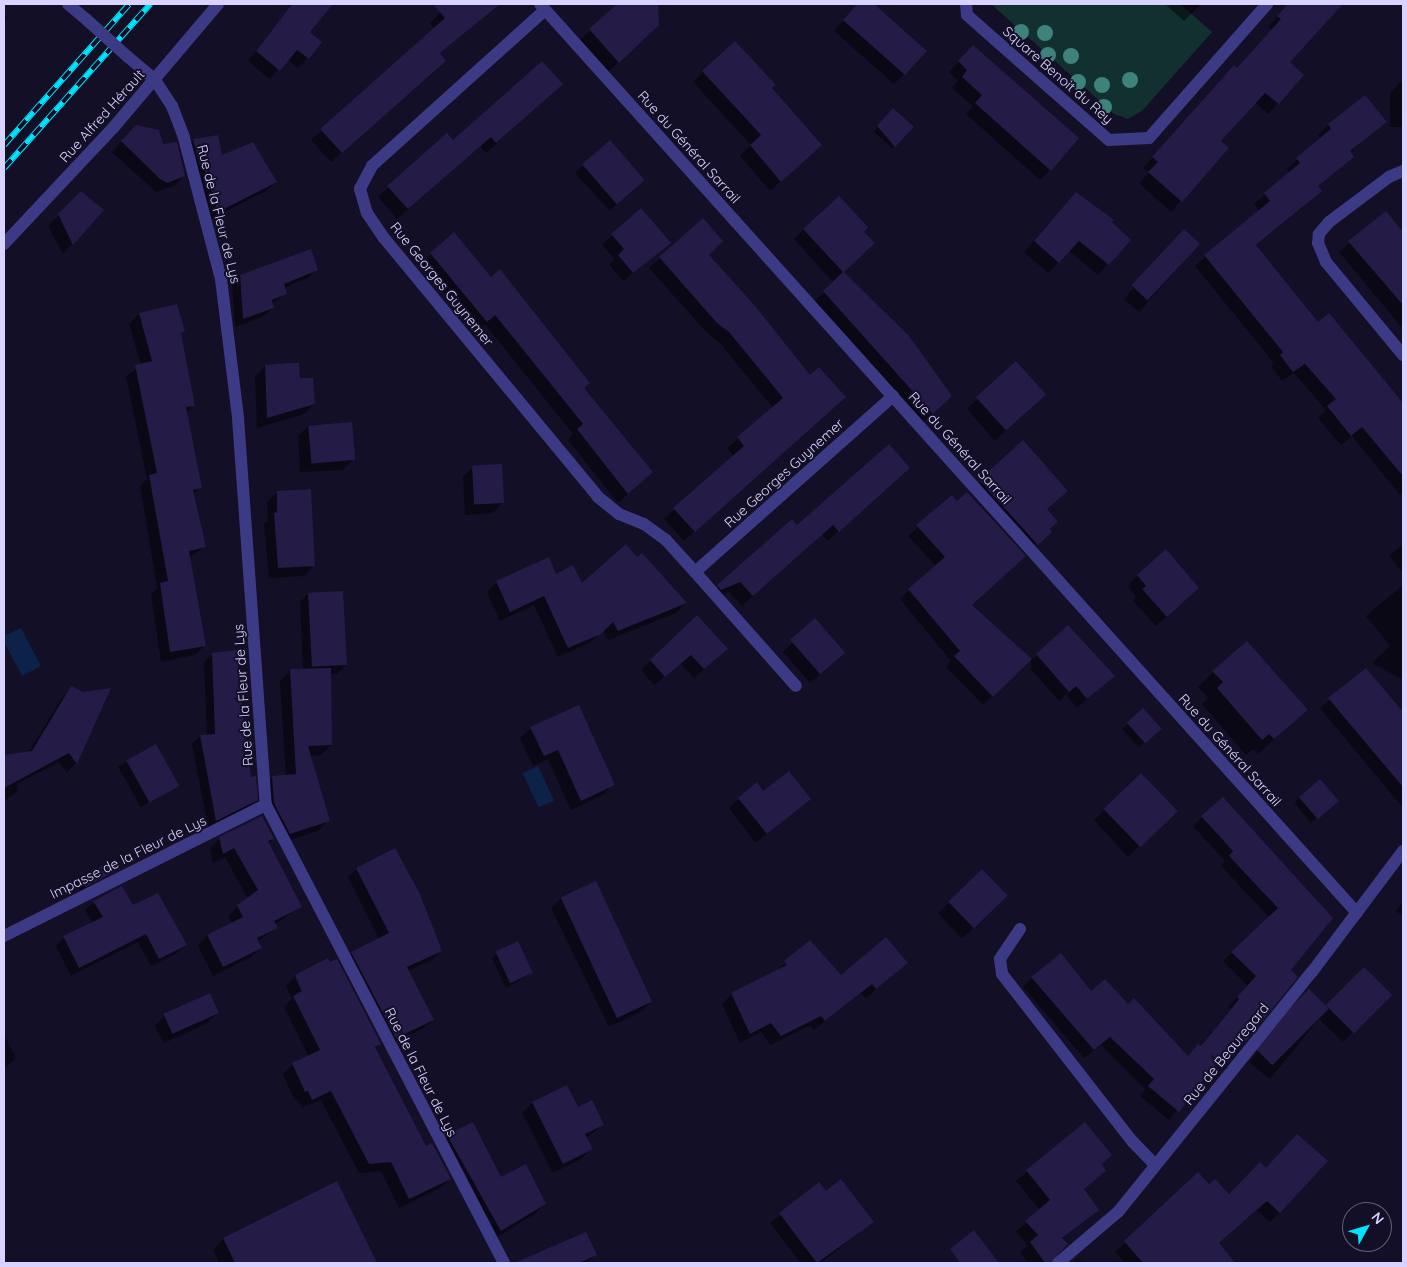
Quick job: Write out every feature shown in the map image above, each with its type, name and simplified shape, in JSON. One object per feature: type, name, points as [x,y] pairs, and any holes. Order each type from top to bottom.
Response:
[{"type":"street","name":"Rue de la Fleur de Lys","points":[[68,4],[155,80],[172,106],[184,138],[221,279],[238,418],[266,805],[504,1263]]},
{"type":"street","name":"Rue Alfred Hérault","points":[[4,244],[155,80],[218,4]]},
{"type":"street","name":"Square Benoit du Rey","points":[[966,4],[967,15],[1109,140],[1149,138],[1267,4]]},
{"type":"street","name":"Rue du Général Sarrail","points":[[543,7],[1357,913]]},
{"type":"street","name":"Rue Georges Guynemer","points":[[543,7],[372,166],[360,188],[367,213],[384,238],[598,497],[619,514],[644,524],[666,540],[796,686]]},
{"type":"street","points":[[1403,171],[1389,177],[1329,222],[1320,234],[1318,243],[1326,262],[1403,355]]},
{"type":"street","name":"Rue Georges Guynemer","points":[[695,572],[893,396]]},
{"type":"street","name":"Impasse de la Fleur de Lys","points":[[4,936],[266,805]]},
{"type":"street","name":"Rue de Beauregard","points":[[1058,1263],[1118,1212],[1357,913],[1403,851]]},
{"type":"street","points":[[1020,929],[1000,960],[1002,974],[1132,1142],[1156,1165]]},
{"type":"green space","points":[[991,4],[1180,4],[1212,32],[1142,111],[1128,119],[1114,114]]},
{"type":"water","points":[[21,628],[41,666],[22,676],[4,642],[4,636]]},
{"type":"water","points":[[538,766],[554,800],[539,808],[523,773]]},
{"type":"building","points":[[292,4],[333,4],[310,32],[322,42],[309,59],[297,50],[280,71],[256,51]]},
{"type":"building","points":[[433,4],[500,4],[440,53],[446,61],[342,153],[320,129],[445,18]]},
{"type":"building","points":[[617,4],[658,4],[659,25],[619,63],[589,29]]},
{"type":"building","points":[[857,4],[874,4],[927,51],[905,75],[843,20]]},
{"type":"building","points":[[1288,4],[1343,4],[1290,62],[1304,75],[1279,104],[1265,93],[1221,141],[1229,148],[1182,202],[1148,172],[1158,162],[1152,157],[1234,65],[1237,68],[1281,19],[1277,16]]},
{"type":"building","points":[[735,41],[776,85],[772,88],[822,145],[781,182],[750,145],[761,135],[702,71]]},
{"type":"building","points":[[973,45],[1079,138],[1051,171],[975,103],[982,95],[962,77],[967,70],[958,61]]},
{"type":"building","points":[[542,61],[563,84],[496,143],[491,137],[408,209],[387,186],[447,133],[453,140]]},
{"type":"building","points":[[1365,95],[1387,122],[1350,151],[1354,157],[1318,186],[1322,191],[1256,245],[1318,322],[1329,313],[1403,403],[1403,476],[1362,427],[1351,436],[1327,406],[1336,399],[1305,364],[1293,372],[1280,355],[1283,352],[1204,255],[1270,201],[1264,193],[1300,163],[1296,158],[1331,129],[1328,124]]},
{"type":"building","points":[[893,108],[914,127],[895,147],[877,126]]},
{"type":"building","points":[[136,125],[159,130],[163,144],[177,142],[185,176],[167,183],[160,179],[121,141]]},
{"type":"building","points":[[218,135],[222,155],[253,142],[277,182],[218,212],[204,168],[201,170],[193,139]]},
{"type":"building","points":[[610,140],[645,180],[617,204],[582,164]]},
{"type":"building","points":[[81,191],[104,210],[73,245],[58,214]]},
{"type":"building","points":[[1076,192],[1114,220],[1112,222],[1131,240],[1109,265],[1079,241],[1059,263],[1034,241]]},
{"type":"building","points":[[839,196],[868,227],[864,232],[875,243],[844,272],[909,336],[952,396],[933,414],[823,291],[843,272],[803,229]]},
{"type":"building","points":[[641,208],[671,243],[633,273],[618,255],[624,249],[611,234]]},
{"type":"building","points":[[1386,211],[1403,232],[1403,305],[1348,241]]},
{"type":"building","points":[[703,218],[723,241],[709,255],[756,307],[810,375],[819,367],[846,397],[695,532],[673,508],[744,446],[737,437],[783,398],[729,332],[717,323],[659,257]]},
{"type":"building","points":[[1184,229],[1200,244],[1148,300],[1131,285]]},
{"type":"building","points":[[454,232],[491,277],[500,269],[590,383],[584,388],[653,472],[628,494],[577,429],[583,424],[495,315],[487,322],[430,253]]},
{"type":"building","points":[[311,249],[318,270],[284,284],[287,294],[272,300],[274,308],[243,319],[240,275]]},
{"type":"building","points":[[177,304],[185,331],[181,333],[195,406],[186,407],[202,488],[193,490],[206,547],[189,551],[206,646],[170,652],[160,583],[168,581],[149,475],[157,473],[135,365],[152,361],[139,313]]},
{"type":"building","points":[[1016,361],[1046,394],[1006,431],[976,397]]},
{"type":"building","points":[[299,363],[300,378],[313,378],[315,404],[267,418],[265,365]]},
{"type":"building","points":[[352,422],[355,460],[311,464],[308,426]]},
{"type":"building","points":[[1023,440],[1068,491],[1047,509],[1058,522],[1050,529],[1052,532],[1038,545],[979,480]]},
{"type":"building","points":[[889,444],[910,468],[839,532],[833,525],[753,596],[740,582],[721,590],[717,585],[792,519],[797,525]]},
{"type":"building","points":[[502,464],[504,503],[474,505],[472,466]]},
{"type":"building","points":[[311,489],[315,566],[278,568],[274,513],[277,512],[277,491]]},
{"type":"building","points":[[967,492],[1026,556],[972,605],[1032,659],[993,697],[954,656],[960,651],[908,589],[945,557],[916,525],[952,495],[957,501]]},
{"type":"building","points":[[626,544],[637,557],[642,553],[687,603],[618,631],[613,622],[601,634],[568,648],[544,596],[510,612],[496,581],[549,557],[556,574],[573,565],[582,583]]},
{"type":"building","points":[[1166,549],[1199,588],[1167,617],[1142,589],[1146,586],[1137,575]]},
{"type":"building","points":[[343,591],[347,665],[312,667],[308,593]]},
{"type":"building","points":[[697,615],[728,649],[704,669],[691,655],[665,677],[650,660]]},
{"type":"building","points":[[815,618],[845,653],[820,674],[790,640]]},
{"type":"building","points":[[1068,625],[1115,676],[1087,699],[1076,686],[1069,692],[1036,654]]},
{"type":"building","points":[[1247,641],[1308,710],[1274,739],[1269,734],[1262,740],[1217,688],[1223,682],[1212,671]]},
{"type":"building","points":[[236,650],[251,777],[256,776],[258,800],[216,821],[200,735],[215,734],[212,653]]},
{"type":"building","points":[[331,668],[332,745],[308,746],[330,821],[290,834],[274,803],[272,776],[296,774],[290,669]]},
{"type":"building","points":[[1366,668],[1403,712],[1403,787],[1328,698]]},
{"type":"building","points":[[71,686],[83,692],[111,688],[77,764],[69,753],[4,788],[4,755],[32,751]]},
{"type":"building","points":[[579,705],[615,785],[581,801],[558,750],[544,756],[530,727]]},
{"type":"building","points":[[1143,708],[1162,729],[1145,744],[1127,723]]},
{"type":"building","points":[[156,744],[179,786],[150,802],[126,760]]},
{"type":"building","points":[[789,771],[811,799],[767,834],[738,798],[757,782],[763,791]]},
{"type":"building","points":[[1141,773],[1178,811],[1140,847],[1104,809]]},
{"type":"building","points":[[1320,779],[1339,801],[1318,819],[1299,797]]},
{"type":"building","points":[[1223,797],[1333,918],[1291,970],[1298,977],[1246,1041],[1239,1036],[1179,1112],[1148,1086],[1154,1079],[1110,1037],[1094,1050],[1031,977],[1061,953],[1091,991],[1105,979],[1128,1004],[1134,998],[1188,1056],[1198,1044],[1201,1046],[1239,999],[1237,997],[1256,976],[1231,952],[1278,908],[1229,856],[1233,851],[1201,816]]},
{"type":"building","points":[[262,816],[274,839],[268,841],[302,907],[274,921],[278,928],[257,938],[262,948],[223,967],[207,935],[243,917],[237,905],[258,890],[234,848],[223,854],[219,837]]},
{"type":"building","points":[[395,848],[420,894],[442,951],[407,967],[434,1020],[396,1038],[351,952],[389,933],[356,868]]},
{"type":"building","points":[[109,862],[114,872],[85,887],[80,879]]},
{"type":"building","points":[[982,869],[1008,896],[974,928],[948,902]]},
{"type":"building","points":[[596,881],[652,1002],[617,1018],[561,897]]},
{"type":"building","points":[[122,886],[133,905],[158,893],[187,945],[159,959],[146,934],[79,968],[63,936],[103,917],[93,901]]},
{"type":"building","points":[[886,937],[908,963],[876,989],[872,984],[825,1021],[821,1016],[781,1036],[771,1023],[750,1034],[731,993],[787,965],[784,961],[810,940],[841,975]]},
{"type":"building","points":[[518,941],[533,973],[510,983],[495,952]]},
{"type":"building","points":[[328,958],[330,962],[337,959],[381,1044],[375,1047],[426,1146],[432,1143],[451,1179],[409,1199],[391,1162],[369,1164],[331,1091],[312,1100],[308,1091],[305,1092],[292,1063],[320,1050],[293,996],[302,991],[295,975]]},
{"type":"building","points":[[1364,967],[1392,995],[1354,1033],[1326,1005]]},
{"type":"building","points":[[1309,989],[1329,1009],[1272,1065],[1252,1046]]},
{"type":"building","points":[[210,993],[219,1013],[172,1034],[163,1014]]},
{"type":"building","points":[[567,1085],[578,1107],[592,1100],[604,1125],[585,1134],[593,1149],[563,1164],[532,1102]]},
{"type":"building","points":[[473,1122],[501,1177],[526,1164],[546,1204],[501,1231],[447,1135]]},
{"type":"building","points":[[1085,1122],[1112,1155],[1102,1164],[1106,1171],[1084,1189],[1099,1210],[1062,1238],[1068,1244],[1050,1263],[1045,1263],[1030,1242],[1038,1235],[1025,1221],[1050,1200],[1026,1170]]},
{"type":"building","points":[[1297,1134],[1328,1161],[1280,1213],[1267,1201],[1219,1243],[1235,1263],[1143,1263],[1124,1241],[1198,1172],[1209,1184],[1215,1179],[1229,1194],[1260,1162],[1266,1168]]},
{"type":"building","points":[[841,1179],[874,1222],[817,1263],[779,1213],[819,1182],[826,1191]]},
{"type":"building","points":[[337,1181],[377,1263],[235,1263],[223,1238]]},
{"type":"building","points":[[974,1230],[999,1263],[960,1263],[950,1249]]},
{"type":"building","points":[[586,1232],[597,1255],[579,1263],[514,1263]]},
{"type":"railway","points":[[4,145],[129,4]]},
{"type":"railway","points":[[4,168],[150,4]]}]
